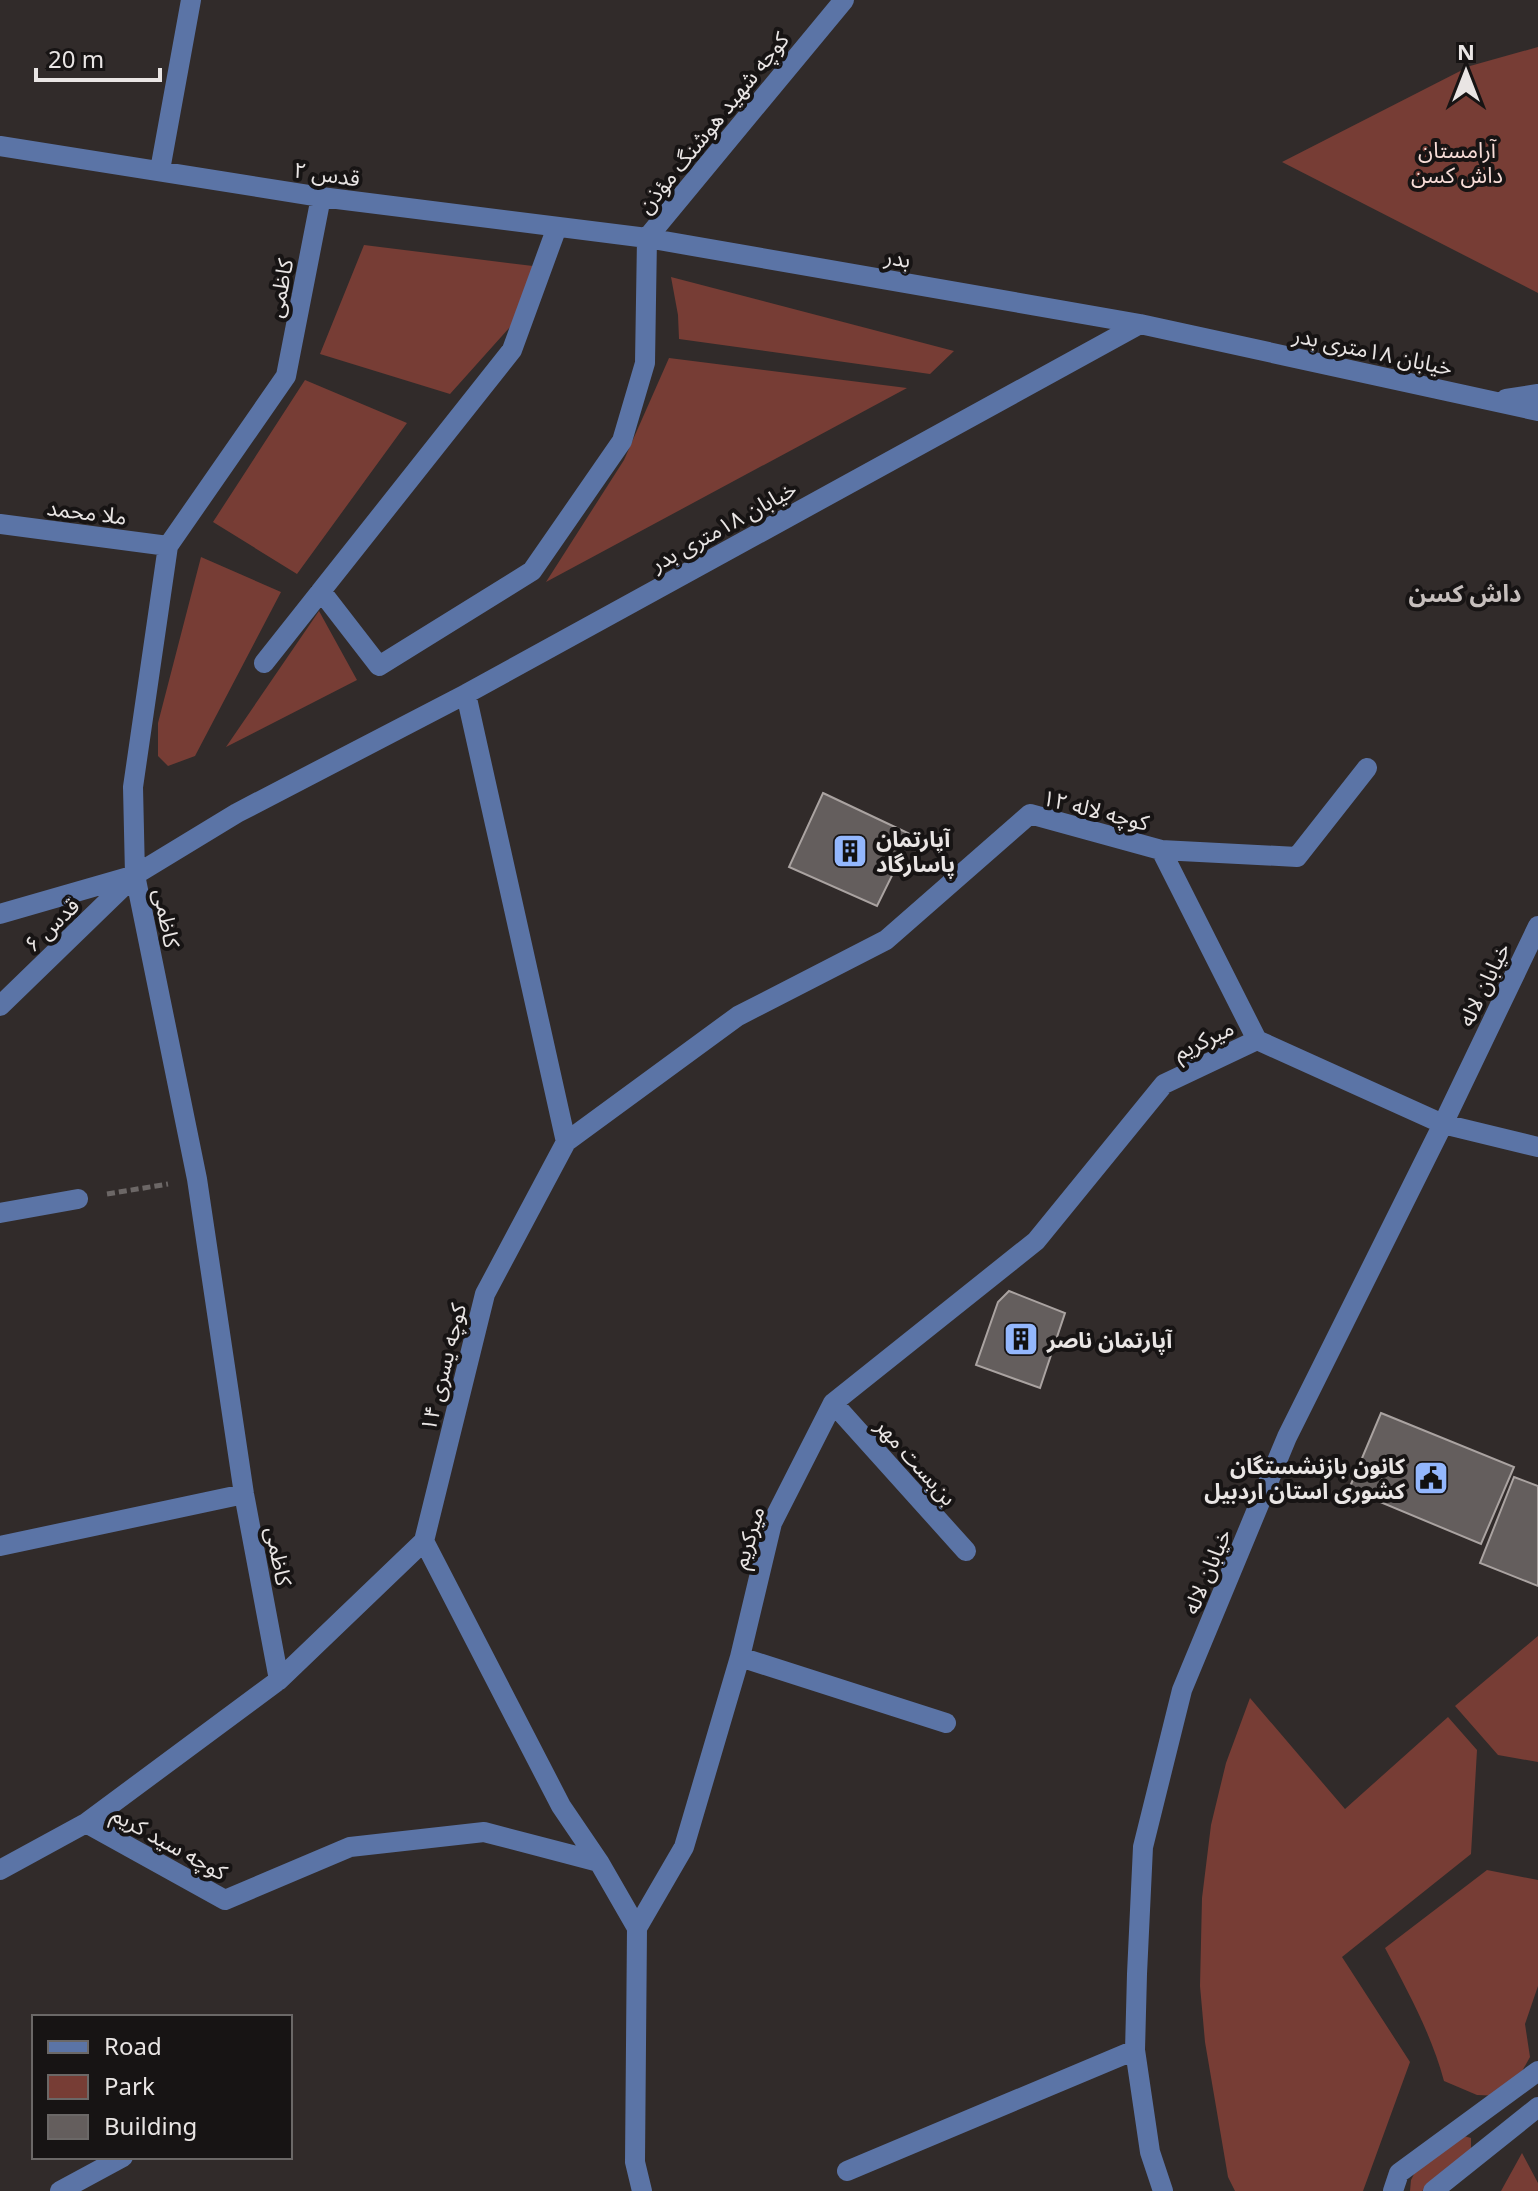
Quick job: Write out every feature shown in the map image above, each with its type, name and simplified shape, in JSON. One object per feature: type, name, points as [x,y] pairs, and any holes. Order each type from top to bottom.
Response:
[{"type":"street","points":[[160,170],[191,0]]},
{"type":"street","name":"کوچه شهید هوشنگ مؤذن","points":[[647,238],[844,0]]},
{"type":"street","name":"قدس ۲","points":[[0,146],[321,197],[647,238]]},
{"type":"street","name":"کاظمی","points":[[279,1680],[244,1494],[197,1179],[135,875],[133,787],[168,546],[286,376],[321,197]]},
{"type":"street","points":[[264,663],[512,350],[557,227]]},
{"type":"street","points":[[321,591],[379,666],[532,571],[622,441],[645,363],[647,238]]},
{"type":"street","name":"بدر","points":[[647,238],[1140,324]]},
{"type":"street","name":"خیابان ۱۸متری بدر","points":[[0,914],[135,875],[237,813],[466,694],[1140,324],[1538,411]]},
{"type":"street","points":[[1494,401],[1538,394]]},
{"type":"street","name":"ملا محمد","points":[[0,524],[168,546]]},
{"type":"street","points":[[466,694],[566,1142]]},
{"type":"street","points":[[1161,850],[1297,857],[1367,768]]},
{"type":"street","name":"کوچه لاله ۱۲","points":[[566,1142],[738,1016],[886,940],[1030,814],[1161,850],[1257,1040]]},
{"type":"street","name":"قدس ۶","points":[[0,1006],[135,875]]},
{"type":"street","name":"خیابان لاله","points":[[1163,2191],[1150,2152],[1135,2050],[1143,1847],[1182,1690],[1287,1437],[1538,926]]},
{"type":"street","points":[[1257,1040],[1443,1124],[1538,1147]]},
{"type":"street","name":"میرکریم","points":[[642,2191],[635,2162],[637,1928],[684,1847],[740,1657],[772,1523],[833,1403],[1036,1241],[1164,1084],[1257,1040]]},
{"type":"street","name":"کوچه یسری ۱۴","points":[[424,1541],[485,1294],[566,1142]]},
{"type":"street","points":[[0,1213],[78,1199]]},
{"type":"street","name":"بن‌بست مهر","points":[[833,1403],[966,1551]]},
{"type":"street","points":[[0,1546],[244,1494]]},
{"type":"street","points":[[0,1870],[86,1823],[279,1680],[424,1541],[561,1806],[599,1862],[637,1928]]},
{"type":"street","points":[[740,1657],[946,1723]]},
{"type":"street","name":"کوچه سید کریم","points":[[86,1823],[225,1900],[350,1847],[484,1832],[599,1862]]},
{"type":"street","points":[[847,2171],[1135,2050]]},
{"type":"street","points":[[1393,2191],[1399,2173],[1538,2071]]},
{"type":"street","points":[[1433,2191],[1538,2107]]},
{"type":"street","points":[[1473,2120],[1490,2145]]},
{"type":"street","points":[[60,2191],[119,2159]]},
{"type":"path","points":[[78,1199],[197,1179]]},
{"type":"green space","name":"آرامستان داش کسن","points":[[1538,47],[1538,293],[1282,162],[1470,66]]},
{"type":"green space","points":[[364,245],[533,266],[511,326],[450,394],[320,354]]},
{"type":"green space","points":[[671,277],[954,351],[930,374],[679,339]]},
{"type":"green space","points":[[669,358],[907,388],[546,582],[624,460]]},
{"type":"green space","points":[[305,380],[407,423],[297,574],[213,522]]},
{"type":"green space","points":[[201,557],[281,592],[195,756],[168,766],[158,756],[158,723]]},
{"type":"green space","points":[[319,611],[357,680],[226,747]]},
{"type":"green space","points":[[1538,1636],[1538,1762],[1498,1755],[1455,1706]]},
{"type":"green space","points":[[1250,1698],[1345,1809],[1448,1717],[1477,1750],[1471,1854],[1342,1957],[1410,2062],[1363,2191],[1235,2191],[1228,2177],[1205,2042],[1200,1986],[1202,1898],[1211,1825],[1226,1763]]},
{"type":"green space","points":[[1487,1870],[1538,1880],[1538,1986],[1525,2024],[1530,2057],[1503,2096],[1477,2095],[1444,2081],[1426,2029],[1385,1948]]},
{"type":"green space","points":[[1464,2136],[1471,2138],[1471,2149],[1464,2159],[1422,2191],[1410,2191],[1416,2170]]},
{"type":"green space","points":[[1522,2153],[1538,2183],[1538,2191],[1501,2191]]},
{"type":"building","name":"آپارتمان پاسارگاد","points":[[823,793],[912,835],[877,906],[789,867]]},
{"type":"building","name":"آپارتمان ناصر","points":[[1009,1291],[1065,1313],[1040,1388],[976,1365],[998,1302]]},
{"type":"building","name":"کانون بازنشستگان کشوری استان اردبیل","points":[[1381,1413],[1514,1467],[1481,1544],[1349,1489]]},
{"type":"building","points":[[1514,1477],[1538,1486],[1538,1586],[1480,1563]]},
{"type":"place","name":"آپارتمان پاسارگاد","points":[[850,851]]},
{"type":"place","name":"آپارتمان ناصر","points":[[1021,1339]]},
{"type":"place","name":"کانون بازنشستگان کشوری استان اردبیل","points":[[1431,1478]]},
{"type":"district","name":"داش کسن","points":[[1465,592]]}]
